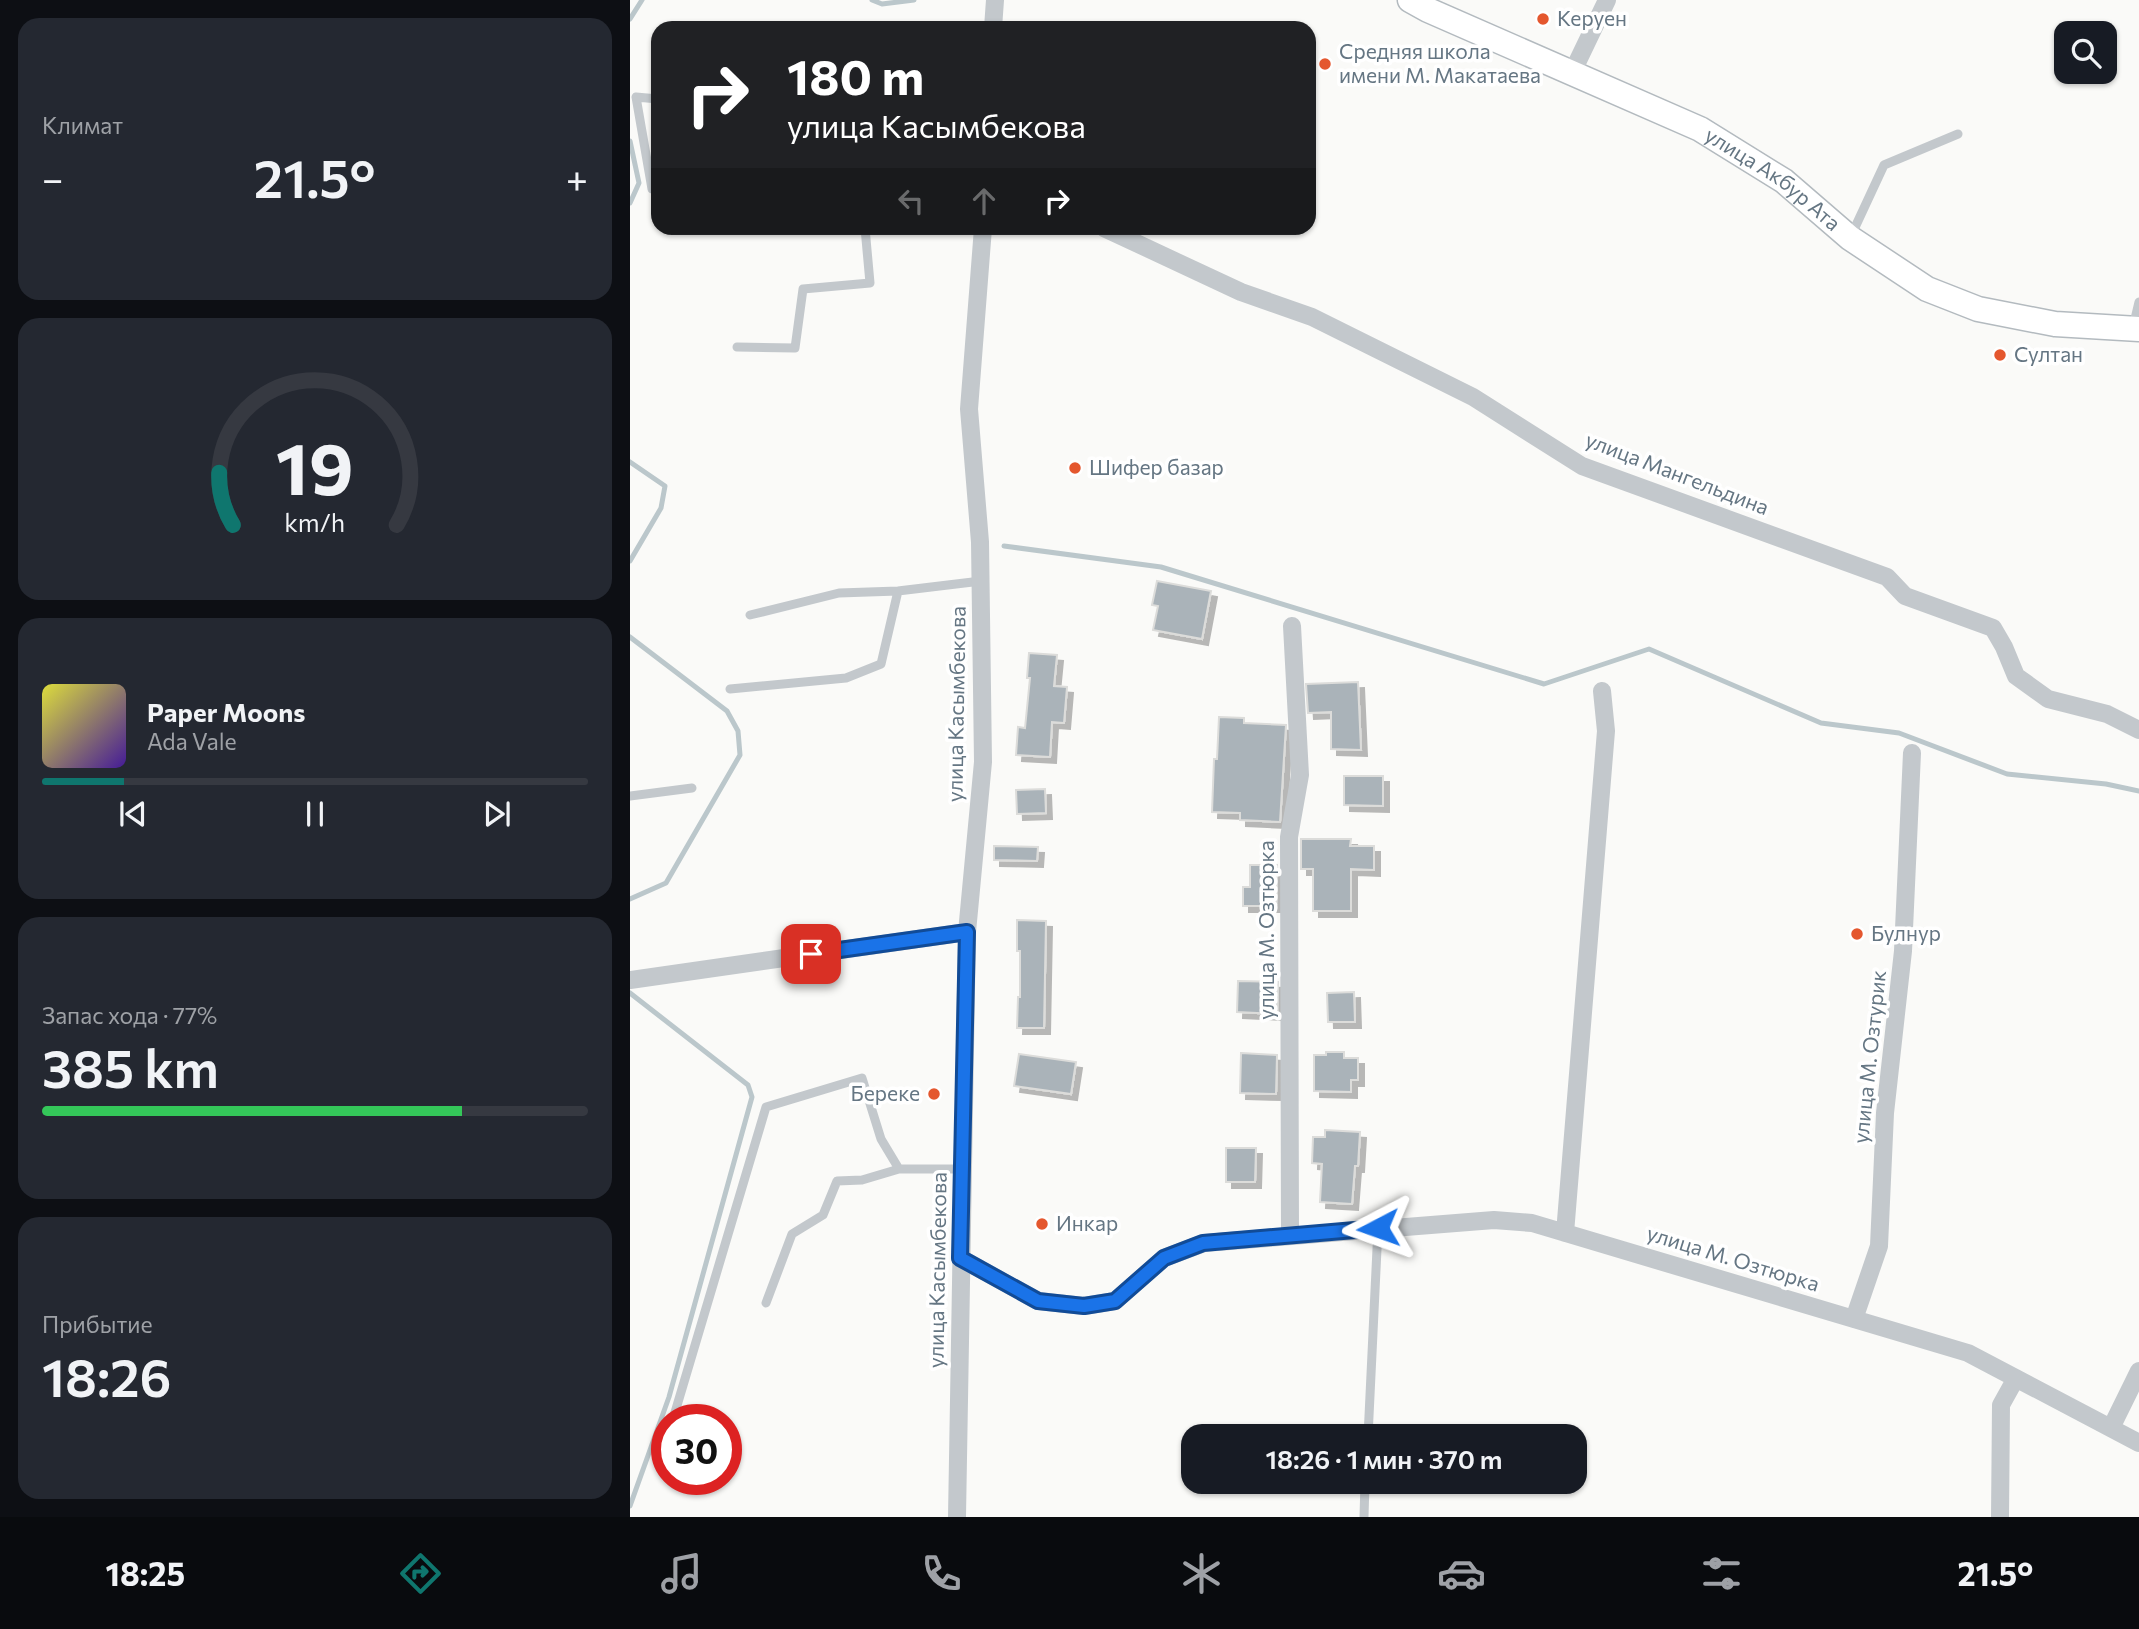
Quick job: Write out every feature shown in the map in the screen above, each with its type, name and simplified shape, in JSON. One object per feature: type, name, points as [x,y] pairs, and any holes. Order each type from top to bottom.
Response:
[{"type":"main road","name":"улица Акбур Ата","points":[[1410,0],[1700,129],[1784,181],[1850,237],[1927,289],[1978,309],[2055,324],[2136,329]]},
{"type":"street","points":[[994,21],[995,0]]},
{"type":"street","points":[[1572,73],[1607,0]]},
{"type":"street","name":"улица Касымбекова","points":[[957,1517],[967,932],[983,762],[980,542],[969,409],[982,235]]},
{"type":"street","name":"улица Мангельдина","points":[[1119,235],[1241,292],[1312,317],[1461,391],[1582,466],[1887,577],[1905,596],[1993,628],[2016,676],[2048,699],[2107,715],[2139,730]]},
{"type":"street","name":"улица М. Озтюрка","points":[[1290,1235],[1289,837],[1300,775],[1292,626]]},
{"type":"street","points":[[1565,1233],[1606,730],[1602,691]]},
{"type":"street","name":"улица М. Озтурик","points":[[1854,1319],[1879,1246],[1885,1113],[1903,951],[1912,753]]},
{"type":"street","points":[[630,980],[967,932]]},
{"type":"street","name":"улица М. Озтюрка","points":[[960,1258],[1038,1301],[1084,1306],[1115,1301],[1164,1258],[1203,1243],[1493,1220],[1532,1223],[1968,1353],[2139,1443]]},
{"type":"street","points":[[2111,1428],[2139,1371]]},
{"type":"street","points":[[2000,1517],[2001,1405],[2016,1378]]},
{"type":"lane","points":[[651,98],[636,97],[651,178]]},
{"type":"lane","points":[[1850,237],[1884,165],[1958,134]]},
{"type":"lane","points":[[737,346],[795,348],[803,289],[870,283],[867,235]]},
{"type":"lane","points":[[2136,329],[2139,302]]},
{"type":"lane","points":[[750,615],[838,593],[898,591],[981,581]]},
{"type":"lane","points":[[730,689],[846,678],[881,664],[898,591]]},
{"type":"lane","points":[[630,796],[692,788]]},
{"type":"lane","points":[[677,1404],[766,1107],[862,1078],[881,1139],[899,1168]]},
{"type":"lane","points":[[766,1303],[792,1234],[823,1215],[836,1181],[862,1180],[899,1168],[962,1169]]},
{"type":"lane","points":[[1369,1424],[1378,1228]]},
{"type":"lane","points":[[1364,1517],[1365,1494]]},
{"type":"building","points":[[1157,581],[1211,591],[1202,639],[1153,630],[1158,606],[1152,605]]},
{"type":"building","points":[[1029,653],[1057,655],[1054,686],[1067,687],[1064,723],[1052,722],[1050,757],[1016,755],[1018,727],[1025,728],[1030,678],[1027,678]]},
{"type":"building","points":[[1358,682],[1361,750],[1331,749],[1331,712],[1308,713],[1306,684]]},
{"type":"building","points":[[1219,717],[1244,718],[1244,723],[1286,725],[1280,822],[1240,820],[1240,813],[1212,812]]},
{"type":"building","points":[[1344,776],[1383,776],[1383,806],[1344,805]]},
{"type":"building","points":[[1045,789],[1046,813],[1017,814],[1016,790]]},
{"type":"building","points":[[1301,839],[1351,839],[1350,846],[1374,846],[1374,870],[1351,869],[1351,911],[1313,911],[1313,869],[1301,869]]},
{"type":"building","points":[[994,846],[1038,847],[1037,861],[994,860]]},
{"type":"building","points":[[1250,865],[1277,865],[1276,906],[1243,906],[1243,887],[1250,887]]},
{"type":"building","points":[[1017,920],[1046,921],[1044,1028],[1017,1028],[1020,951],[1017,951]]},
{"type":"building","points":[[1238,981],[1278,982],[1277,1014],[1237,1012]]},
{"type":"building","points":[[1354,992],[1355,1022],[1328,1022],[1327,993]]},
{"type":"building","points":[[1326,1052],[1344,1052],[1344,1058],[1358,1058],[1358,1080],[1351,1080],[1351,1092],[1314,1091],[1314,1055],[1326,1055]]},
{"type":"building","points":[[1241,1053],[1277,1055],[1276,1094],[1240,1093]]},
{"type":"building","points":[[1019,1054],[1076,1062],[1071,1094],[1014,1086]]},
{"type":"building","points":[[1325,1130],[1360,1132],[1352,1204],[1320,1202],[1322,1164],[1312,1163],[1313,1137],[1325,1137]]},
{"type":"building","points":[[1226,1148],[1256,1148],[1255,1182],[1226,1182]]},
{"type":"waterway","points":[[630,19],[642,0]]},
{"type":"waterway","points":[[872,0],[882,4],[914,0]]},
{"type":"waterway","points":[[630,141],[639,183],[630,203]]},
{"type":"waterway","points":[[630,462],[665,486],[661,508],[630,561]]},
{"type":"waterway","points":[[1004,546],[1161,567],[1544,684],[1649,649],[1821,723],[1899,733],[2007,774],[2106,784],[2139,791]]},
{"type":"waterway","points":[[630,637],[727,711],[738,731],[740,755],[666,883],[630,899]]},
{"type":"waterway","points":[[630,993],[748,1085],[752,1097],[669,1397],[630,1506]]},
{"type":"place","name":"Керуен","points":[[1543,19]]},
{"type":"place","name":"Средняя школа имени М. Макатаева","points":[[1325,64]]},
{"type":"place","name":"Султан","points":[[2000,355]]},
{"type":"place","name":"Шифер базар","points":[[1075,468]]},
{"type":"place","name":"Булнур","points":[[1857,934]]},
{"type":"place","name":"Береке","points":[[934,1094]]},
{"type":"place","name":"Инкар","points":[[1042,1224]]},
{"type":"route","points":[[811,954],[967,932],[960,1258],[1038,1301],[1084,1306],[1115,1301],[1164,1258],[1203,1243],[1378,1228]]}]
